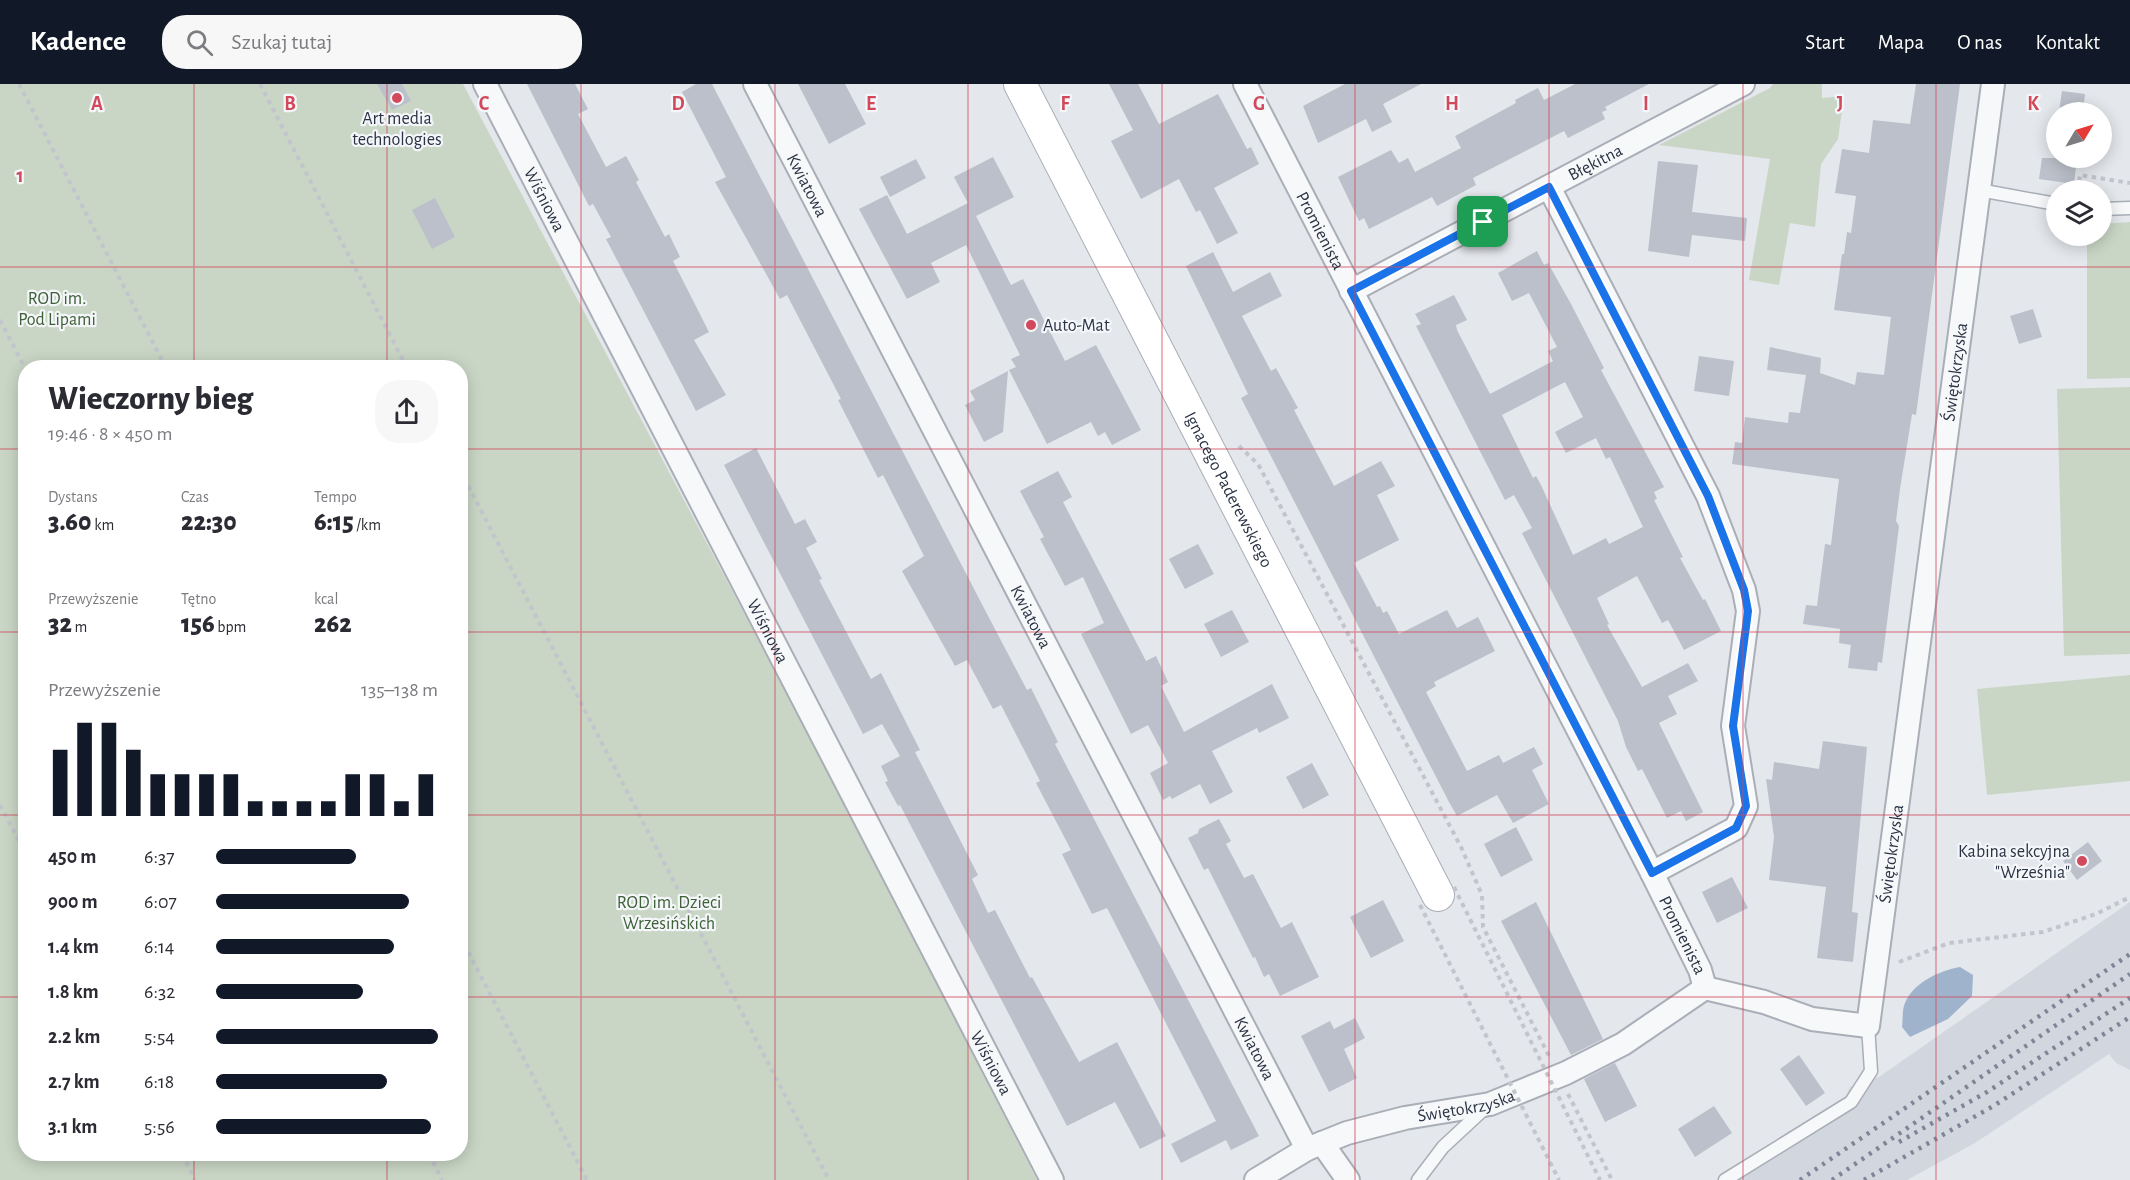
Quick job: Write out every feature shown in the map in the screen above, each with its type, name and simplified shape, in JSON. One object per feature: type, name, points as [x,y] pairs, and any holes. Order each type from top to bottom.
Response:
[{"type":"street","name":"Wiśniowa","points":[[486,84],[1052,1180]]},
{"type":"street","name":"Kwiatowa","points":[[755,84],[1315,1146],[1348,1180]]},
{"type":"street","name":"Ignacego Paderewskiego","points":[[1020,84],[1437,896]]},
{"type":"street","name":"Błękitna","points":[[1351,291],[1743,84]]},
{"type":"street","name":"Świętokrzyska","points":[[1868,1026],[1993,84]]},
{"type":"street","name":"Promienista","points":[[1250,86],[1351,291],[1652,873],[1700,970],[1705,988]]},
{"type":"street","points":[[1549,187],[1708,496],[1744,590],[1748,611],[1733,726],[1746,794],[1743,817],[1736,828],[1652,873]]},
{"type":"street","name":"Świętokrzyska","points":[[1315,1146],[1405,1118],[1490,1104],[1559,1076],[1623,1044],[1705,988]]},
{"type":"street","points":[[1705,988],[1764,1002],[1812,1019],[1868,1026]]},
{"type":"street","points":[[1256,1180],[1315,1146]]},
{"type":"lane","points":[[1979,190],[2046,202]]},
{"type":"lane","points":[[2112,209],[2130,208]]},
{"type":"lane","points":[[1725,1180],[1851,1102],[1870,1071],[1868,1026]]},
{"type":"lane","points":[[1418,1180],[1443,1147],[1490,1104]]},
{"type":"path","points":[[19,84],[162,360]]},
{"type":"path","points":[[260,84],[403,360]]},
{"type":"path","points":[[2079,180],[2080,175],[2111,180]]},
{"type":"path","points":[[2112,180],[2130,183]]},
{"type":"path","points":[[0,320],[21,360]]},
{"type":"path","points":[[1235,442],[1257,464],[1461,847],[1482,895],[1483,927],[1612,1180]]},
{"type":"path","points":[[468,485],[829,1180]]},
{"type":"path","points":[[0,805],[18,839]]},
{"type":"path","points":[[1437,896],[1559,1180]]},
{"type":"path","points":[[1437,896],[1600,1180]]},
{"type":"path","points":[[1876,969],[1949,943],[2043,932],[2096,914],[2130,897]]},
{"type":"path","points":[[468,951],[587,1180]]},
{"type":"path","points":[[186,1161],[195,1180]]},
{"type":"path","points":[[432,1161],[442,1180]]},
{"type":"shaded area","points":[[2130,902],[2130,1070],[2116,1063],[2109,1054],[1975,1143],[1907,1180],[1720,1180],[1843,1102],[1850,1087],[1879,1077]]},
{"type":"green space","name":"ROD im. Dzieci Wrzesińskich","points":[[0,84],[463,84],[831,777],[1037,1180],[0,1180]]},
{"type":"green space","points":[[1773,84],[1822,84],[1822,98],[1844,96],[1838,139],[1821,164],[1815,227],[1790,223],[1779,285],[1749,280],[1770,159],[1659,145],[1770,88]]},
{"type":"green space","points":[[2130,222],[2130,378],[2087,379],[2087,246],[2112,246],[2112,223]]},
{"type":"green space","points":[[2130,387],[2130,654],[2064,656],[2057,389]]},
{"type":"green space","points":[[2130,675],[2130,781],[1987,795],[1977,689]]},
{"type":"water","points":[[1960,967],[1973,975],[1972,996],[1948,1019],[1910,1037],[1902,1027],[1903,1008],[1914,989],[1944,971]]},
{"type":"building","name":"Art media technologies","points":[[377,84],[402,84],[411,101],[392,110]]},
{"type":"building","points":[[527,84],[575,84],[588,109],[578,114],[606,167],[626,156],[639,180],[636,182],[665,237],[669,234],[680,257],[673,261],[709,332],[694,340],[726,395],[696,411],[606,239],[611,237],[593,204],[589,206]]},
{"type":"building","points":[[696,84],[712,84],[1027,690],[1031,688],[1058,742],[1055,744],[1259,1136],[1231,1150],[1226,1140],[1181,1163],[1171,1144],[1216,1121],[1107,908],[1092,914],[1062,854],[1071,850],[1036,783],[1040,781],[1001,705],[993,709],[967,660],[955,666],[902,571],[924,556],[883,475],[878,478],[838,400],[841,399],[787,295],[780,299],[715,182],[726,177],[682,92]]},
{"type":"building","points":[[798,84],[845,84],[866,124],[829,144]]},
{"type":"building","points":[[1109,84],[1138,84],[1159,124],[1218,94],[1247,149],[1251,147],[1259,164],[1214,188],[1238,233],[1217,244],[1200,210],[1196,212],[1179,179],[1141,199],[1111,141],[1133,130]]},
{"type":"building","points":[[1345,84],[1421,84],[1383,104],[1392,122],[1372,132],[1366,119],[1318,143],[1303,106]]},
{"type":"building","points":[[1575,84],[1649,84],[1605,107],[1607,110],[1602,112],[1605,119],[1568,138],[1564,131],[1473,178],[1476,185],[1437,206],[1432,197],[1369,229],[1364,218],[1359,221],[1338,177],[1391,150],[1399,163],[1408,158],[1415,172],[1461,148],[1455,136],[1516,103],[1515,100],[1538,88],[1544,100]]},
{"type":"building","points":[[1916,84],[1960,84],[1916,415],[1912,414],[1900,489],[1896,521],[1899,526],[1882,663],[1878,662],[1877,671],[1848,668],[1851,645],[1839,643],[1840,629],[1803,624],[1806,605],[1817,606],[1825,544],[1831,545],[1839,479],[1732,464],[1735,442],[1742,443],[1745,417],[1788,423],[1789,412],[1800,413],[1806,375],[1767,370],[1770,347],[1821,358],[1820,373],[1855,385],[1857,372],[1884,375],[1891,317],[1834,310],[1842,254],[1844,254],[1847,232],[1851,233],[1856,196],[1835,193],[1842,149],[1869,153],[1873,120],[1910,124]]},
{"type":"building","points":[[2062,91],[2085,94],[2084,102],[2060,102]]},
{"type":"building","points":[[993,157],[1014,197],[976,216],[1011,285],[1023,279],[1065,361],[1096,345],[1141,430],[1112,445],[1105,432],[1098,436],[1091,422],[1047,444],[1009,370],[1016,367],[1011,359],[1020,355],[966,245],[931,263],[940,282],[907,299],[859,209],[887,195],[907,234],[968,203],[954,177]]},
{"type":"building","points":[[2042,158],[2046,158],[2046,168],[2076,168],[2074,180],[2039,179]]},
{"type":"building","points":[[916,159],[926,178],[890,197],[880,177]]},
{"type":"building","points":[[1658,161],[1698,165],[1692,212],[1747,218],[1745,241],[1692,235],[1689,257],[1648,251]]},
{"type":"building","points":[[435,198],[455,237],[432,249],[412,210]]},
{"type":"building","points":[[1537,251],[1544,265],[1548,263],[1604,368],[1601,370],[1664,487],[1654,492],[1657,499],[1654,500],[1683,557],[1680,558],[1721,631],[1684,650],[1668,620],[1662,623],[1637,576],[1597,598],[1609,624],[1607,625],[1642,687],[1688,663],[1698,681],[1668,696],[1677,714],[1659,723],[1703,812],[1686,821],[1681,811],[1667,818],[1642,769],[1638,771],[1626,747],[1618,721],[1522,533],[1532,528],[1514,495],[1505,500],[1416,326],[1421,324],[1415,314],[1454,295],[1467,320],[1456,325],[1457,330],[1490,394],[1553,361],[1548,351],[1557,347],[1529,293],[1512,301],[1498,273]],"holes":[[[1565,382],[1583,417],[1555,432],[1566,453],[1596,438],[1606,459],[1610,457],[1643,527],[1609,544],[1606,538],[1573,555],[1541,485],[1536,476],[1533,478],[1502,415]]]},
{"type":"building","points":[[1213,252],[1233,292],[1270,272],[1282,296],[1242,316],[1271,371],[1276,368],[1298,408],[1294,410],[1334,486],[1381,461],[1395,486],[1377,495],[1399,540],[1354,563],[1377,607],[1380,606],[1383,613],[1387,611],[1399,634],[1447,610],[1457,628],[1478,617],[1495,651],[1434,682],[1436,686],[1426,692],[1467,771],[1499,755],[1503,763],[1534,747],[1543,764],[1532,770],[1549,804],[1513,823],[1497,795],[1457,816],[1241,398],[1248,394],[1186,266]]},
{"type":"building","points":[[2033,309],[2042,337],[2019,344],[2010,316]]},
{"type":"building","points":[[1699,356],[1734,361],[1729,396],[1694,391]]},
{"type":"building","points":[[1008,371],[1003,432],[984,442],[965,405],[975,400],[970,391]]},
{"type":"building","points":[[756,448],[795,524],[805,519],[817,542],[806,548],[822,579],[819,580],[871,679],[881,673],[920,750],[915,752],[978,875],[972,879],[988,913],[995,910],[1030,978],[1032,977],[1079,1062],[1117,1042],[1166,1136],[1140,1149],[1115,1102],[1067,1126],[900,805],[898,806],[885,782],[888,781],[881,766],[900,756],[882,724],[863,734],[724,465]]},
{"type":"building","points":[[1058,471],[1072,497],[1063,502],[1146,661],[1156,656],[1168,682],[1161,686],[1184,732],[1272,684],[1289,718],[1259,733],[1257,728],[1212,751],[1233,792],[1210,804],[1200,784],[1172,799],[1170,796],[1163,800],[1150,773],[1168,763],[1148,725],[1131,734],[1081,634],[1104,623],[1083,577],[1065,586],[1040,539],[1044,537],[1020,491]]},
{"type":"building","points":[[1198,544],[1214,574],[1185,589],[1169,559]]},
{"type":"building","points":[[1232,610],[1249,642],[1221,657],[1204,624]]},
{"type":"building","points":[[1823,741],[1867,747],[1852,912],[1858,913],[1853,962],[1817,958],[1826,887],[1769,880],[1774,837],[1766,779],[1772,780],[1774,762],[1819,769]]},
{"type":"building","points":[[1312,763],[1329,795],[1303,809],[1286,777]]},
{"type":"building","points":[[1219,819],[1231,841],[1226,844],[1244,878],[1253,874],[1281,928],[1292,922],[1319,977],[1280,996],[1269,974],[1264,977],[1208,868],[1204,870],[1188,838],[1198,833],[1199,829]]},
{"type":"building","points":[[1516,827],[1533,860],[1501,877],[1484,844]]},
{"type":"building","name":"Kabina sekcyjna \"Września\"","points":[[2088,842],[2102,861],[2077,880],[2063,861]]},
{"type":"building","points":[[1732,877],[1748,908],[1717,923],[1702,892]]},
{"type":"building","points":[[1383,900],[1404,941],[1371,958],[1350,917]]},
{"type":"building","points":[[1536,902],[1603,1039],[1571,1055],[1501,921]]},
{"type":"building","points":[[1355,1018],[1365,1038],[1344,1049],[1357,1078],[1329,1092],[1301,1036],[1330,1021],[1334,1029]]},
{"type":"building","points":[[1799,1055],[1825,1093],[1806,1106],[1780,1069]]},
{"type":"building","points":[[1615,1063],[1637,1106],[1605,1122],[1584,1079]]},
{"type":"building","points":[[1714,1106],[1732,1133],[1695,1157],[1678,1129]]},
{"type":"railway","points":[[1800,1180],[2130,954]]},
{"type":"railway","points":[[1832,1180],[2130,974]]},
{"type":"railway","points":[[1899,1142],[1987,1092],[2130,998]]},
{"type":"railway","points":[[1864,1180],[1995,1105],[2130,1017]]},
{"type":"place","name":"Art media technologies","points":[[397,98]]},
{"type":"place","name":"Auto-Mat","points":[[1031,325]]},
{"type":"place","name":"Kabina sekcyjna \"Września\"","points":[[2082,861]]},
{"type":"route","points":[[1549,187],[1708,496],[1744,590],[1748,611],[1733,726],[1746,794],[1743,817],[1736,828],[1652,873],[1351,291],[1483,222],[1549,187]]},
{"type":"park label","name":"ROD im. Pod Lipami","points":[[57,308]]}]
